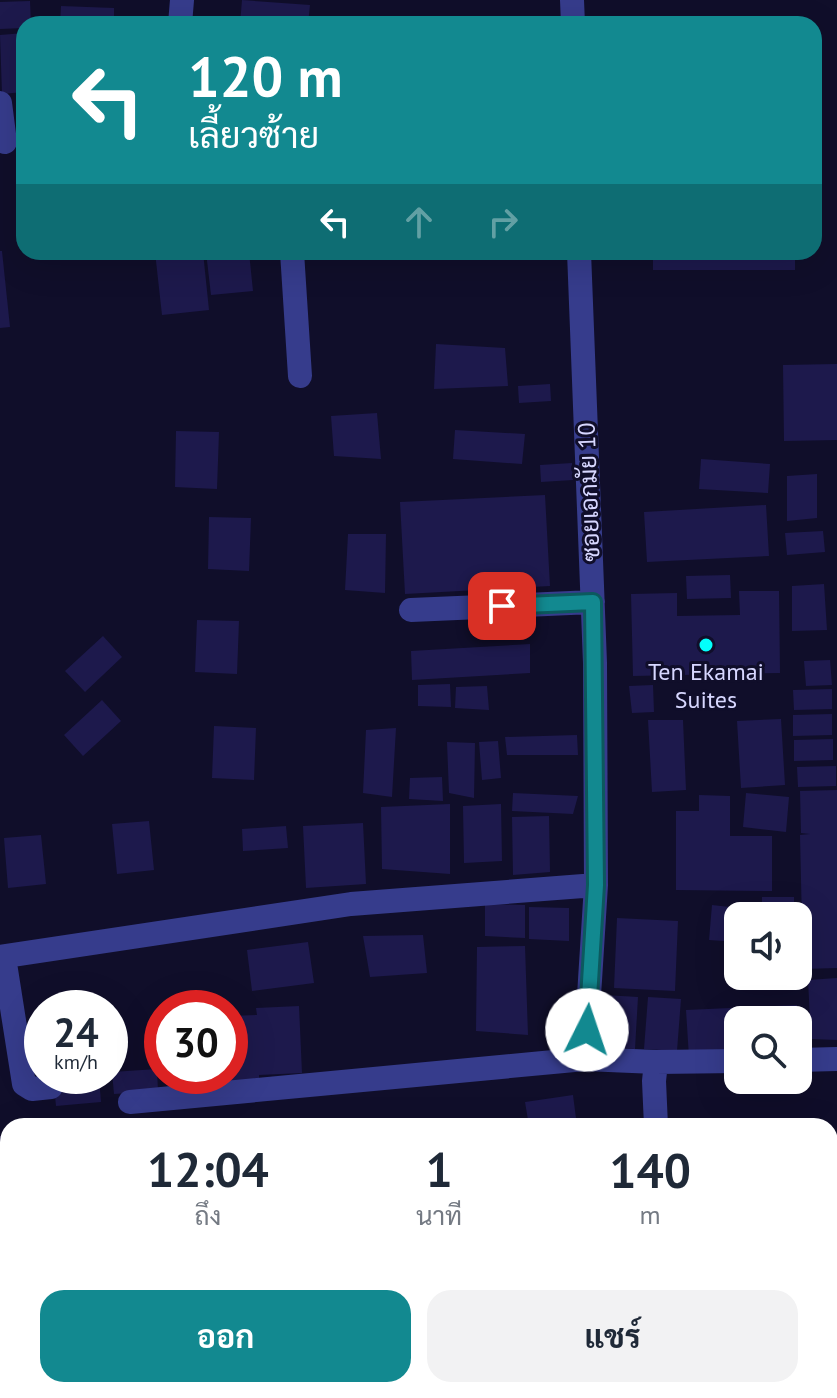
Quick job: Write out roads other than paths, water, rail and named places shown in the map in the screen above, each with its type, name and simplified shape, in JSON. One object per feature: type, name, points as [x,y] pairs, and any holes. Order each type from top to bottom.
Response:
[{"type":"street","points":[[0,103],[10,142]]},
{"type":"street","points":[[293,260],[300,376]]},
{"type":"street","name":"ซอยเอกมัย 10","points":[[579,260],[593,602],[596,885],[585,1059]]},
{"type":"street","points":[[411,610],[593,602]]},
{"type":"street","points":[[24,1084],[2,957],[351,904],[596,885]]},
{"type":"street","points":[[130,1102],[585,1059],[724,1061]]},
{"type":"street","points":[[812,1060],[837,1059]]},
{"type":"street","points":[[656,1062],[656,1118]]},
{"type":"place","name":"Ten Ekamai Suites","points":[[706,645]]}]
